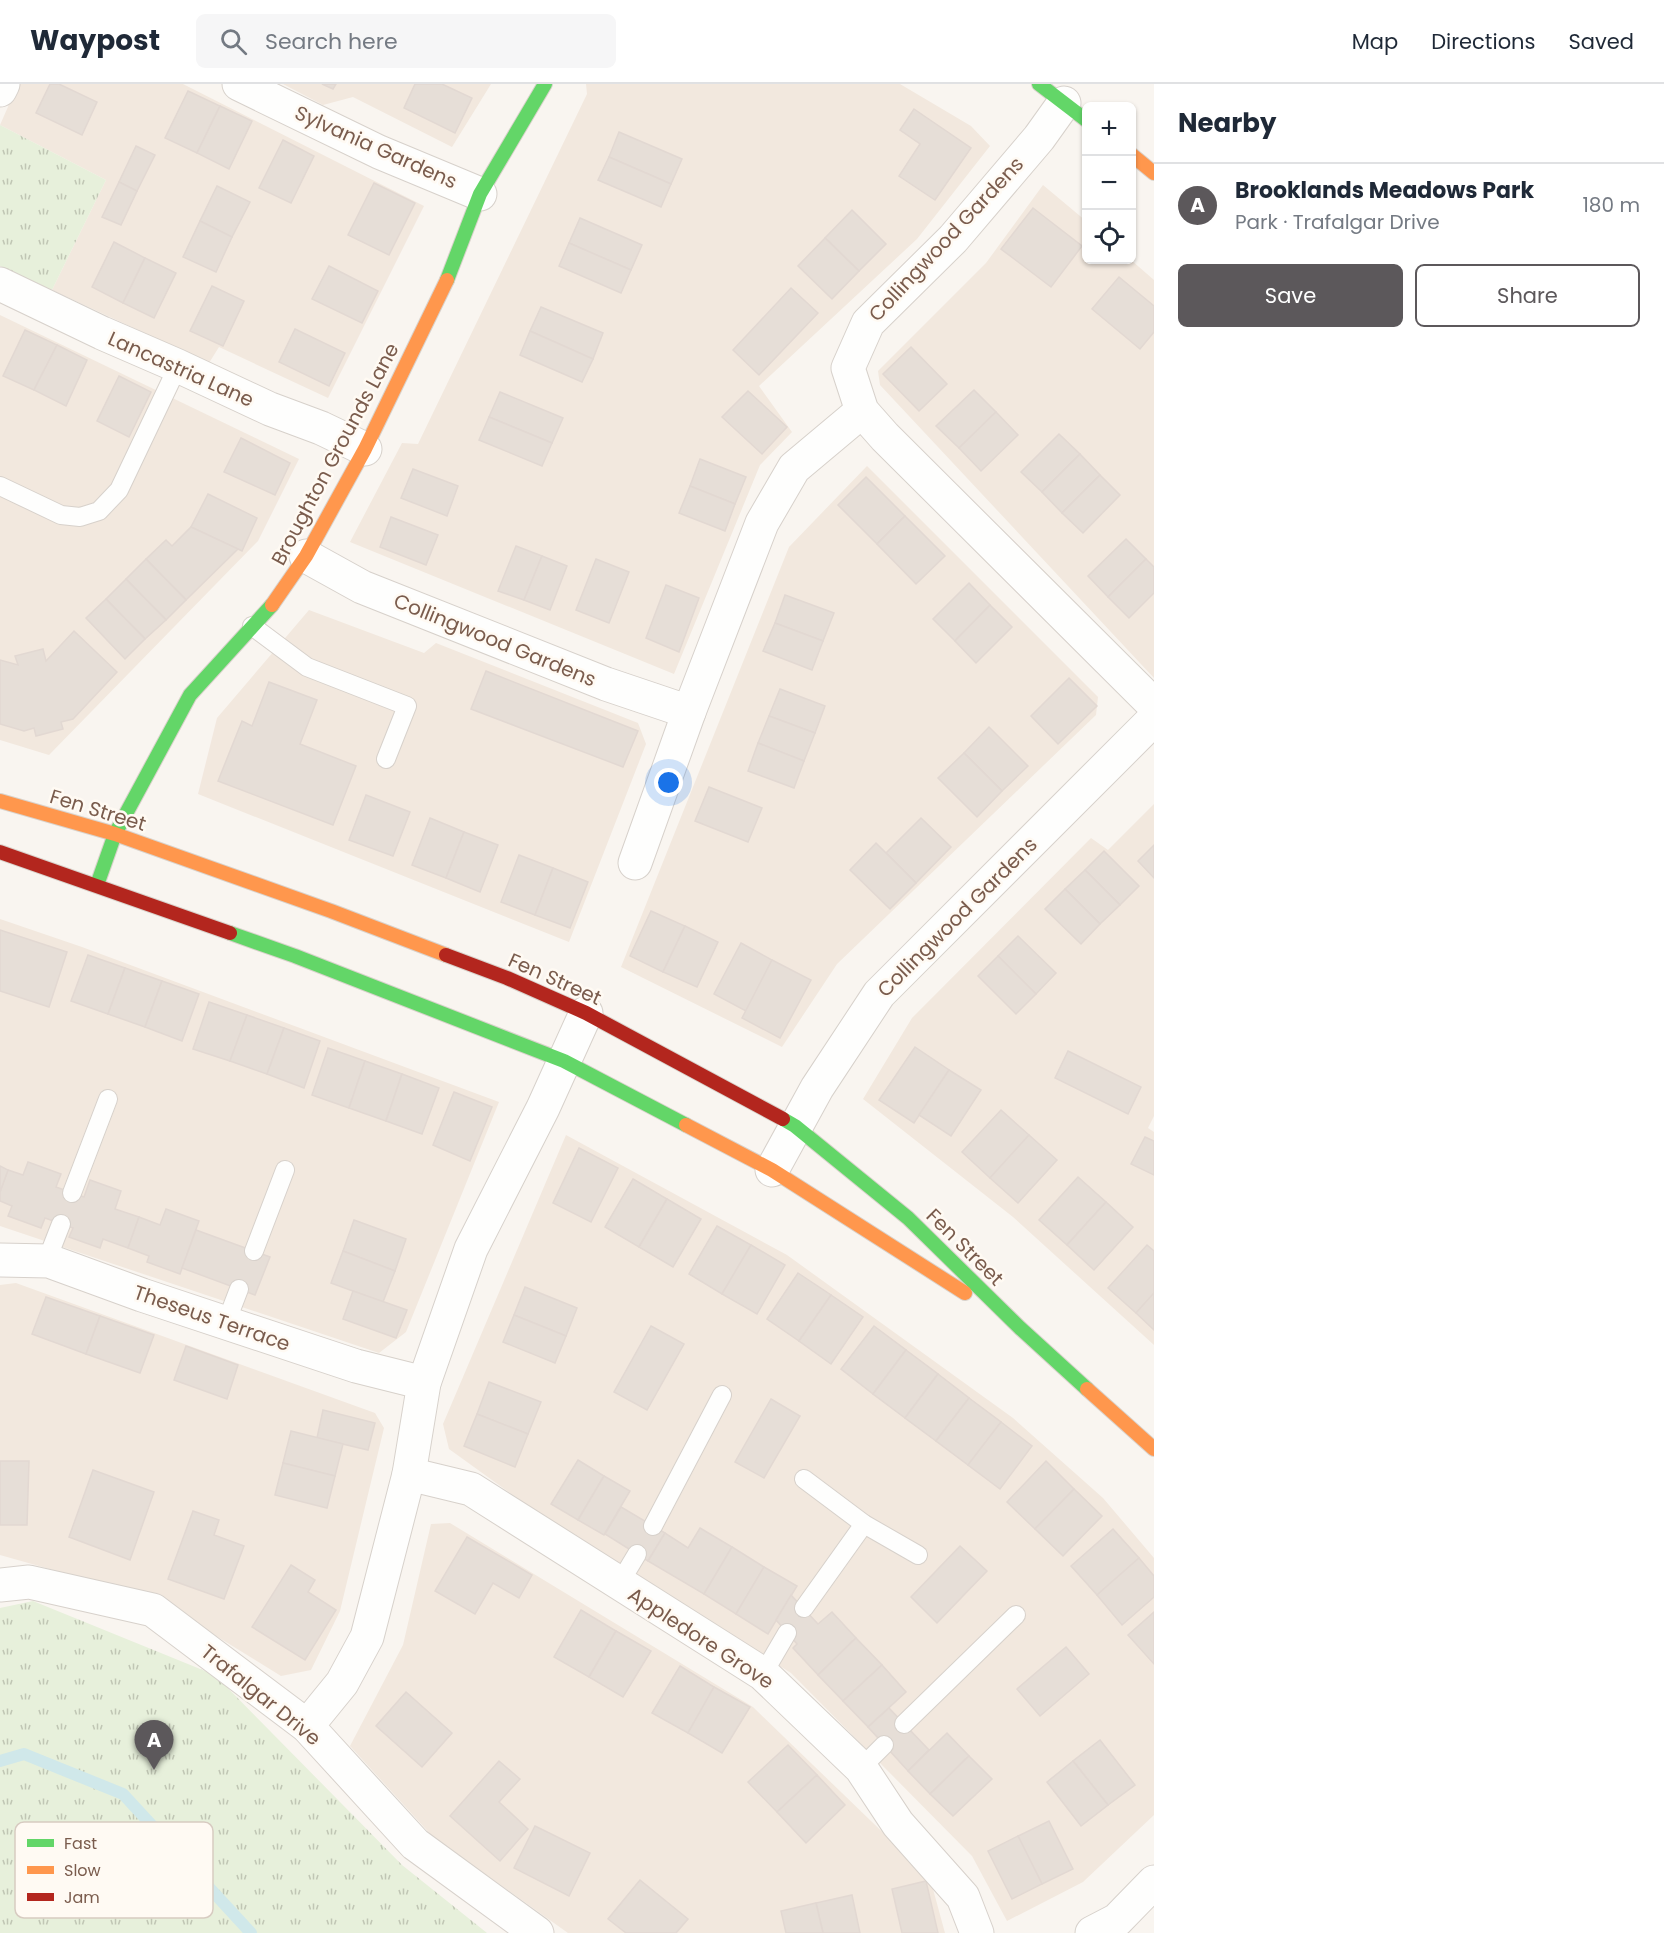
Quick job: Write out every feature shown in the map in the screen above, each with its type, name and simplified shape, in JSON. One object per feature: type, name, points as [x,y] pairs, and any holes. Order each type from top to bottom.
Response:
[{"type":"street","points":[[0,90],[3,84]]},
{"type":"street","name":"Sylvania Gardens","points":[[239,84],[379,152],[480,194]]},
{"type":"street","name":"Broughton Grounds Lane","points":[[97,885],[115,834],[190,695],[269,609],[306,556],[364,449],[442,292],[480,194],[544,84]]},
{"type":"street","name":"Collingwood Gardens","points":[[1063,102],[1039,138],[952,239],[868,323],[848,368],[862,411],[1154,705]]},
{"type":"street","points":[[1132,156],[1154,172]]},
{"type":"street","name":"Lancastria Lane","points":[[0,285],[270,409],[321,428],[364,449]]},
{"type":"street","points":[[635,863],[689,712],[762,523],[794,468],[862,411]]},
{"type":"street","name":"Collingwood Gardens","points":[[306,556],[362,587],[606,684],[689,712]]},
{"type":"street","name":"Collingwood Gardens","points":[[772,1170],[817,1088],[879,994],[1154,719]]},
{"type":"street","name":"Fen Street","points":[[0,801],[115,834],[353,919],[507,978],[586,1013],[795,1126],[908,1218],[1020,1328],[1154,1449]]},
{"type":"street","name":"Fen Street","points":[[0,852],[295,956],[564,1061],[772,1170],[1020,1328]]},
{"type":"street","points":[[307,1726],[342,1683],[367,1637],[409,1474],[424,1383],[471,1249],[543,1108],[586,1013]]},
{"type":"street","name":"Theseus Terrace","points":[[0,1260],[49,1262],[356,1366],[424,1383]]},
{"type":"street","name":"Fen Street","points":[[1139,1435],[1154,1454]]},
{"type":"street","name":"Appledore Grove","points":[[409,1474],[471,1489],[763,1674],[861,1768],[898,1824],[963,1897],[978,1933]]},
{"type":"street","name":"Trafalgar Drive","points":[[0,1586],[29,1582],[153,1610],[307,1726],[415,1844],[537,1933]]},
{"type":"street","points":[[1111,1929],[1154,1882]]},
{"type":"lane","points":[[0,486],[61,516],[80,518],[99,511],[119,490],[178,366]]},
{"type":"lane","points":[[252,626],[307,667],[407,706],[386,759]]},
{"type":"lane","points":[[72,1193],[108,1099]]},
{"type":"lane","points":[[254,1251],[285,1170]]},
{"type":"lane","points":[[49,1262],[61,1224]]},
{"type":"lane","points":[[226,1323],[239,1289]]},
{"type":"lane","points":[[653,1526],[722,1395]]},
{"type":"lane","points":[[804,1479],[864,1524],[918,1555]]},
{"type":"lane","points":[[804,1608],[864,1524]]},
{"type":"lane","points":[[619,1584],[637,1554]]},
{"type":"lane","points":[[904,1724],[1016,1615]]},
{"type":"lane","points":[[763,1674],[787,1633]]},
{"type":"lane","points":[[861,1768],[884,1745]]},
{"type":"shaded area","points":[[18,84],[183,84],[424,206],[328,398],[219,347],[209,363],[52,290],[106,180],[0,125]]},
{"type":"shaded area","points":[[283,84],[491,84],[452,147],[353,97],[323,105]]},
{"type":"shaded area","points":[[586,84],[900,84],[971,126],[990,146],[917,239],[759,386],[792,432],[760,465],[674,674],[350,542],[402,443],[418,444],[587,94]]},
{"type":"shaded area","points":[[1043,185],[1082,218],[1082,264],[1136,264],[1154,280],[1154,678],[880,385],[878,371],[986,263]]},
{"type":"shaded area","points":[[0,315],[299,459],[258,541],[49,755],[0,740]]},
{"type":"shaded area","points":[[867,466],[1098,697],[1096,715],[837,964],[782,1047],[621,967],[789,547]]},
{"type":"shaded area","points":[[309,610],[424,653],[436,643],[638,723],[646,744],[569,942],[198,794],[217,718]]},
{"type":"shaded area","points":[[1154,804],[1154,1116],[1148,1128],[1154,1132],[1154,1345],[1013,1217],[863,1099],[912,1018],[1091,838],[1108,850]]},
{"type":"shaded area","points":[[0,919],[82,947],[499,1102],[406,1332],[379,1353],[0,1226]]},
{"type":"shaded area","points":[[566,1135],[787,1255],[1013,1418],[1103,1498],[1154,1558],[1154,1815],[1083,1882],[1007,1921],[972,1856],[791,1673],[546,1519],[449,1449],[443,1424]]},
{"type":"shaded area","points":[[16,1283],[375,1413],[384,1428],[340,1611],[311,1670],[281,1676],[156,1599],[0,1555],[0,1285]]},
{"type":"shaded area","points":[[450,1523],[753,1707],[930,1878],[945,1933],[568,1933],[433,1837],[350,1746],[403,1645],[431,1524]]},
{"type":"green space","points":[[0,125],[106,180],[52,290],[0,266]]},
{"type":"green space","points":[[33,1601],[215,1675],[402,1865],[487,1933],[0,1933],[0,1608]]},
{"type":"building","points":[[50,84],[59,84],[97,102],[82,135],[36,113]]},
{"type":"building","points":[[322,84],[336,84],[333,89]]},
{"type":"building","points":[[415,84],[442,84],[472,98],[455,133],[404,108]]},
{"type":"building","points":[[188,91],[220,106],[197,153],[165,138]]},
{"type":"building","points":[[220,106],[252,121],[229,169],[197,153]]},
{"type":"building","points":[[914,109],[971,148],[935,200],[899,176],[920,144],[900,130]]},
{"type":"building","points":[[619,132],[682,159],[671,184],[609,157]]},
{"type":"building","points":[[283,140],[314,156],[291,203],[259,188]]},
{"type":"building","points":[[136,146],[155,155],[137,191],[119,182]]},
{"type":"building","points":[[609,157],[671,184],[661,207],[598,180]]},
{"type":"building","points":[[119,182],[137,191],[121,225],[102,217]]},
{"type":"building","points":[[374,183],[415,203],[389,255],[348,235]]},
{"type":"building","points":[[217,186],[250,202],[232,237],[200,221]]},
{"type":"building","points":[[1033,208],[1082,246],[1051,287],[1001,249]]},
{"type":"building","points":[[852,210],[886,244],[859,271],[825,238]]},
{"type":"building","points":[[580,218],[642,245],[631,270],[569,243]]},
{"type":"building","points":[[200,221],[232,237],[216,272],[183,257]]},
{"type":"building","points":[[825,238],[859,271],[832,299],[798,266]]},
{"type":"building","points":[[114,242],[145,258],[123,303],[92,287]]},
{"type":"building","points":[[569,243],[631,270],[621,293],[559,266]]},
{"type":"building","points":[[145,258],[176,273],[154,318],[123,303]]},
{"type":"building","points":[[329,266],[378,291],[362,323],[312,299]]},
{"type":"building","points":[[1119,277],[1154,306],[1154,332],[1140,349],[1092,309]]},
{"type":"building","points":[[212,286],[244,301],[223,346],[190,331]]},
{"type":"building","points":[[791,288],[818,313],[759,375],[733,350]]},
{"type":"building","points":[[541,307],[603,333],[593,359],[530,331]]},
{"type":"building","points":[[295,329],[345,353],[329,386],[279,362]]},
{"type":"building","points":[[25,330],[57,345],[34,390],[3,376]]},
{"type":"building","points":[[530,331],[593,359],[582,382],[520,355]]},
{"type":"building","points":[[57,345],[87,360],[66,406],[34,390]]},
{"type":"building","points":[[911,347],[947,384],[919,411],[883,374]]},
{"type":"building","points":[[119,376],[151,392],[129,437],[97,421]]},
{"type":"building","points":[[974,390],[996,412],[959,448],[936,426]]},
{"type":"building","points":[[748,391],[787,427],[762,454],[722,417]]},
{"type":"building","points":[[500,392],[563,418],[552,443],[489,417]]},
{"type":"building","points":[[996,412],[1018,435],[981,471],[959,448]]},
{"type":"building","points":[[489,417],[552,443],[542,466],[479,440]]},
{"type":"building","points":[[1059,434],[1080,454],[1042,492],[1021,472]]},
{"type":"building","points":[[241,438],[290,463],[275,495],[224,472]]},
{"type":"building","points":[[1080,454],[1100,475],[1062,513],[1042,492]]},
{"type":"building","points":[[700,459],[746,477],[735,504],[690,486]]},
{"type":"building","points":[[413,469],[458,486],[447,516],[401,498]]},
{"type":"building","points":[[1100,475],[1120,495],[1083,533],[1062,513]]},
{"type":"building","points":[[866,477],[905,516],[877,544],[838,505]]},
{"type":"building","points":[[690,486],[735,504],[725,531],[679,513]]},
{"type":"building","points":[[208,494],[257,518],[242,551],[191,527]]},
{"type":"building","points":[[905,516],[945,556],[916,584],[877,544]]},
{"type":"building","points":[[391,517],[438,535],[426,565],[380,547]]},
{"type":"building","points":[[191,527],[238,549],[186,600],[146,559],[166,540],[172,546]]},
{"type":"building","points":[[1126,539],[1146,559],[1108,597],[1088,576]]},
{"type":"building","points":[[516,546],[542,556],[524,600],[498,591]]},
{"type":"building","points":[[542,556],[567,566],[550,610],[524,600]]},
{"type":"building","points":[[146,559],[186,600],[166,620],[126,579]]},
{"type":"building","points":[[596,559],[629,572],[609,623],[576,610]]},
{"type":"building","points":[[1146,559],[1154,567],[1154,593],[1129,618],[1108,597]]},
{"type":"building","points":[[126,579],[166,620],[145,639],[106,599]]},
{"type":"building","points":[[969,583],[990,605],[955,641],[933,619]]},
{"type":"building","points":[[666,585],[699,598],[679,652],[646,638]]},
{"type":"building","points":[[785,595],[834,613],[823,641],[775,623]]},
{"type":"building","points":[[106,599],[145,639],[125,659],[86,618]]},
{"type":"building","points":[[990,605],[1012,627],[976,663],[955,641]]},
{"type":"building","points":[[775,623],[823,641],[812,670],[763,651]]},
{"type":"building","points":[[74,631],[117,672],[73,719],[61,722],[63,729],[36,736],[34,728],[24,731],[0,724],[0,660],[18,665],[15,656],[43,649],[46,661]]},
{"type":"building","points":[[486,671],[638,731],[623,767],[471,709]]},
{"type":"building","points":[[1069,678],[1097,706],[1058,744],[1031,716]]},
{"type":"building","points":[[269,682],[317,700],[300,744],[356,766],[333,825],[218,781],[242,721],[252,726]]},
{"type":"building","points":[[780,689],[825,706],[815,733],[769,716]]},
{"type":"building","points":[[769,716],[815,733],[804,761],[758,743]]},
{"type":"building","points":[[989,727],[1028,766],[1002,791],[964,753]]},
{"type":"building","points":[[758,743],[804,761],[794,788],[748,771]]},
{"type":"building","points":[[964,753],[1002,791],[977,817],[938,778]]},
{"type":"building","points":[[709,787],[762,808],[748,842],[695,821]]},
{"type":"building","points":[[366,795],[410,812],[393,856],[349,840]]},
{"type":"building","points":[[430,818],[464,832],[446,878],[412,865]]},
{"type":"building","points":[[921,818],[951,847],[916,883],[886,853]]},
{"type":"building","points":[[464,832],[498,845],[480,892],[446,878]]},
{"type":"building","points":[[876,843],[916,883],[890,909],[850,870]]},
{"type":"building","points":[[1154,845],[1154,878],[1138,861]]},
{"type":"building","points":[[1104,851],[1139,886],[1120,905],[1085,870]]},
{"type":"building","points":[[519,855],[553,868],[535,915],[501,902]]},
{"type":"building","points":[[553,868],[588,882],[570,928],[535,915]]},
{"type":"building","points":[[1085,870],[1120,905],[1100,924],[1065,889]]},
{"type":"building","points":[[1065,889],[1100,924],[1081,944],[1045,909]]},
{"type":"building","points":[[651,911],[685,926],[663,972],[630,956]]},
{"type":"building","points":[[685,926],[718,942],[697,987],[663,972]]},
{"type":"building","points":[[0,930],[67,952],[49,1007],[0,991]]},
{"type":"building","points":[[1018,936],[1056,973],[1036,994],[998,956]]},
{"type":"building","points":[[741,943],[772,960],[746,1011],[714,994]]},
{"type":"building","points":[[88,955],[125,968],[108,1014],[71,1001]]},
{"type":"building","points":[[998,956],[1036,994],[1016,1014],[978,976]]},
{"type":"building","points":[[772,960],[811,980],[780,1038],[742,1018]]},
{"type":"building","points":[[125,968],[162,981],[145,1027],[108,1014]]},
{"type":"building","points":[[162,981],[199,994],[182,1041],[145,1027]]},
{"type":"building","points":[[209,1002],[247,1015],[230,1061],[193,1049]]},
{"type":"building","points":[[247,1015],[284,1028],[267,1074],[230,1061]]},
{"type":"building","points":[[284,1028],[320,1041],[304,1088],[267,1074]]},
{"type":"building","points":[[915,1047],[949,1070],[914,1123],[879,1100]]},
{"type":"building","points":[[328,1048],[365,1061],[349,1108],[312,1095]]},
{"type":"building","points":[[1068,1051],[1141,1087],[1128,1114],[1055,1078]]},
{"type":"building","points":[[365,1061],[402,1074],[386,1121],[349,1108]]},
{"type":"building","points":[[949,1070],[981,1090],[951,1136],[919,1115]]},
{"type":"building","points":[[402,1074],[439,1088],[422,1134],[386,1121]]},
{"type":"building","points":[[454,1092],[492,1107],[470,1161],[433,1145]]},
{"type":"building","points":[[1001,1110],[1029,1135],[990,1178],[962,1152]]},
{"type":"building","points":[[1029,1135],[1057,1160],[1018,1203],[990,1178]]},
{"type":"building","points":[[1145,1137],[1154,1141],[1154,1175],[1131,1164]]},
{"type":"building","points":[[579,1148],[618,1168],[591,1222],[553,1203]]},
{"type":"building","points":[[28,1162],[61,1174],[56,1187],[84,1197],[90,1180],[121,1191],[115,1209],[139,1217],[128,1248],[103,1239],[100,1248],[69,1237],[73,1228],[45,1218],[41,1228],[8,1216],[12,1206],[0,1201],[0,1192],[8,1170],[23,1175]]},
{"type":"building","points":[[0,1166],[8,1170],[0,1192]]},
{"type":"building","points":[[1078,1177],[1106,1202],[1067,1245],[1039,1220]]},
{"type":"building","points":[[633,1179],[667,1199],[639,1247],[605,1227]]},
{"type":"building","points":[[667,1199],[701,1219],[673,1267],[639,1247]]},
{"type":"building","points":[[1106,1202],[1133,1227],[1094,1270],[1067,1245]]},
{"type":"building","points":[[166,1209],[199,1221],[180,1274],[147,1262],[149,1256],[128,1248],[139,1217],[160,1225]]},
{"type":"building","points":[[354,1220],[406,1239],[395,1271],[343,1251]]},
{"type":"building","points":[[717,1226],[751,1245],[722,1294],[689,1274]]},
{"type":"building","points":[[196,1230],[270,1257],[255,1295],[182,1268]]},
{"type":"building","points":[[751,1245],[785,1265],[757,1314],[722,1294]]},
{"type":"building","points":[[1147,1245],[1154,1251],[1154,1293],[1136,1313],[1108,1288]]},
{"type":"building","points":[[343,1251],[395,1271],[383,1302],[331,1283]]},
{"type":"building","points":[[798,1273],[831,1295],[799,1341],[767,1319]]},
{"type":"building","points":[[525,1287],[577,1308],[566,1336],[514,1315]]},
{"type":"building","points":[[353,1291],[407,1310],[396,1338],[343,1319]]},
{"type":"building","points":[[1154,1293],[1154,1330],[1136,1313]]},
{"type":"building","points":[[831,1295],[863,1317],[831,1364],[799,1341]]},
{"type":"building","points":[[46,1297],[100,1316],[86,1354],[32,1334]]},
{"type":"building","points":[[514,1315],[566,1336],[555,1363],[503,1342]]},
{"type":"building","points":[[100,1316],[154,1335],[140,1373],[86,1354]]},
{"type":"building","points":[[651,1326],[684,1344],[647,1410],[614,1392]]},
{"type":"building","points":[[874,1326],[906,1350],[873,1394],[841,1369]]},
{"type":"building","points":[[186,1346],[238,1365],[227,1399],[174,1380]]},
{"type":"building","points":[[906,1350],[938,1374],[905,1418],[873,1394]]},
{"type":"building","points":[[938,1374],[969,1398],[936,1441],[905,1418]]},
{"type":"building","points":[[489,1382],[541,1402],[528,1434],[477,1414]]},
{"type":"building","points":[[969,1398],[1001,1422],[968,1465],[936,1441]]},
{"type":"building","points":[[771,1399],[800,1416],[764,1478],[735,1462]]},
{"type":"building","points":[[323,1410],[375,1423],[368,1450],[317,1438]]},
{"type":"building","points":[[477,1414],[528,1434],[515,1467],[464,1446]]},
{"type":"building","points":[[1001,1422],[1032,1446],[1000,1489],[968,1465]]},
{"type":"building","points":[[291,1431],[343,1444],[335,1476],[283,1463]]},
{"type":"building","points":[[578,1460],[604,1476],[578,1520],[551,1504]]},
{"type":"building","points":[[0,1461],[29,1461],[27,1525],[0,1525]]},
{"type":"building","points":[[1046,1461],[1074,1489],[1035,1529],[1007,1502]]},
{"type":"building","points":[[283,1463],[335,1476],[327,1508],[275,1495]]},
{"type":"building","points":[[93,1470],[154,1492],[130,1560],[69,1537]]},
{"type":"building","points":[[604,1476],[630,1491],[604,1535],[578,1520]]},
{"type":"building","points":[[1074,1489],[1102,1516],[1063,1556],[1035,1529]]},
{"type":"building","points":[[621,1507],[665,1533],[648,1561],[605,1534]]},
{"type":"building","points":[[193,1511],[219,1520],[214,1535],[244,1546],[224,1599],[168,1579]]},
{"type":"building","points":[[700,1528],[732,1547],[704,1594],[648,1561],[665,1533],[688,1548]]},
{"type":"building","points":[[1113,1529],[1139,1558],[1097,1595],[1071,1566]]},
{"type":"building","points":[[467,1537],[532,1575],[519,1598],[493,1583],[475,1614],[435,1591]]},
{"type":"building","points":[[960,1546],[987,1571],[937,1623],[911,1597]]},
{"type":"building","points":[[732,1547],[764,1567],[736,1614],[704,1594]]},
{"type":"building","points":[[1139,1558],[1154,1576],[1154,1597],[1122,1625],[1097,1595]]},
{"type":"building","points":[[291,1565],[315,1580],[308,1592],[336,1610],[305,1660],[252,1627]]},
{"type":"building","points":[[764,1567],[797,1586],[768,1634],[736,1614]]},
{"type":"building","points":[[791,1595],[818,1624],[832,1612],[856,1638],[818,1675],[793,1648],[797,1644],[776,1620]]},
{"type":"building","points":[[581,1610],[616,1631],[589,1677],[554,1657]]},
{"type":"building","points":[[1154,1612],[1154,1664],[1128,1635]]},
{"type":"building","points":[[616,1631],[651,1651],[623,1697],[589,1677]]},
{"type":"building","points":[[856,1638],[882,1665],[843,1701],[818,1675]]},
{"type":"building","points":[[1066,1647],[1089,1674],[1040,1716],[1017,1689]]},
{"type":"building","points":[[882,1665],[906,1692],[868,1727],[843,1701]]},
{"type":"building","points":[[680,1666],[714,1687],[688,1733],[652,1713]]},
{"type":"building","points":[[714,1687],[750,1707],[722,1753],[688,1733]]},
{"type":"building","points":[[406,1692],[452,1733],[422,1767],[376,1726]]},
{"type":"building","points":[[889,1708],[929,1750],[908,1771],[868,1727]]},
{"type":"building","points":[[947,1733],[969,1756],[930,1794],[908,1771]]},
{"type":"building","points":[[1100,1740],[1135,1785],[1108,1805],[1073,1761]]},
{"type":"building","points":[[788,1745],[817,1775],[777,1812],[748,1782]]},
{"type":"building","points":[[969,1756],[992,1779],[953,1816],[930,1794]]},
{"type":"building","points":[[499,1761],[520,1779],[499,1802],[528,1829],[500,1861],[450,1816]]},
{"type":"building","points":[[1073,1761],[1108,1805],[1081,1826],[1047,1782]]},
{"type":"building","points":[[817,1775],[845,1805],[806,1843],[777,1812]]},
{"type":"building","points":[[1049,1821],[1073,1869],[1042,1884],[1018,1836]]},
{"type":"building","points":[[535,1826],[590,1853],[569,1896],[514,1868]]},
{"type":"building","points":[[1018,1836],[1042,1884],[1012,1899],[988,1851]]},
{"type":"building","points":[[640,1880],[688,1919],[676,1933],[626,1933],[608,1919]]},
{"type":"building","points":[[926,1881],[938,1933],[902,1933],[892,1889]]},
{"type":"building","points":[[852,1895],[860,1933],[823,1933],[816,1903]]},
{"type":"building","points":[[816,1903],[823,1933],[786,1933],[781,1911]]},
{"type":"waterway","points":[[0,1761],[24,1754],[123,1794],[149,1822]]},
{"type":"waterway","points":[[213,1892],[251,1933]]},
{"type":"traffic: fast","points":[[447,280],[480,194],[545,84]]},
{"type":"traffic: fast","points":[[1039,84],[1082,117]]},
{"type":"traffic: fast","points":[[97,885],[115,834],[190,695],[272,605]]},
{"type":"traffic: fast","points":[[230,933],[564,1061],[686,1125]]},
{"type":"traffic: fast","points":[[783,1119],[795,1126],[908,1218],[1020,1328],[1087,1389]]},
{"type":"traffic: slow","points":[[1133,156],[1154,173]]},
{"type":"traffic: slow","points":[[272,605],[306,556],[365,449],[447,280]]},
{"type":"traffic: slow","points":[[0,801],[115,834],[331,911],[446,955]]},
{"type":"traffic: slow","points":[[686,1125],[772,1170],[965,1293]]},
{"type":"traffic: slow","points":[[1087,1389],[1154,1449]]},
{"type":"traffic: jam","points":[[0,852],[230,933]]},
{"type":"traffic: jam","points":[[446,955],[507,978],[586,1013],[783,1119]]},
{"type":"place","name":"Brooklands Meadows Park","points":[[154,1770]]}]
